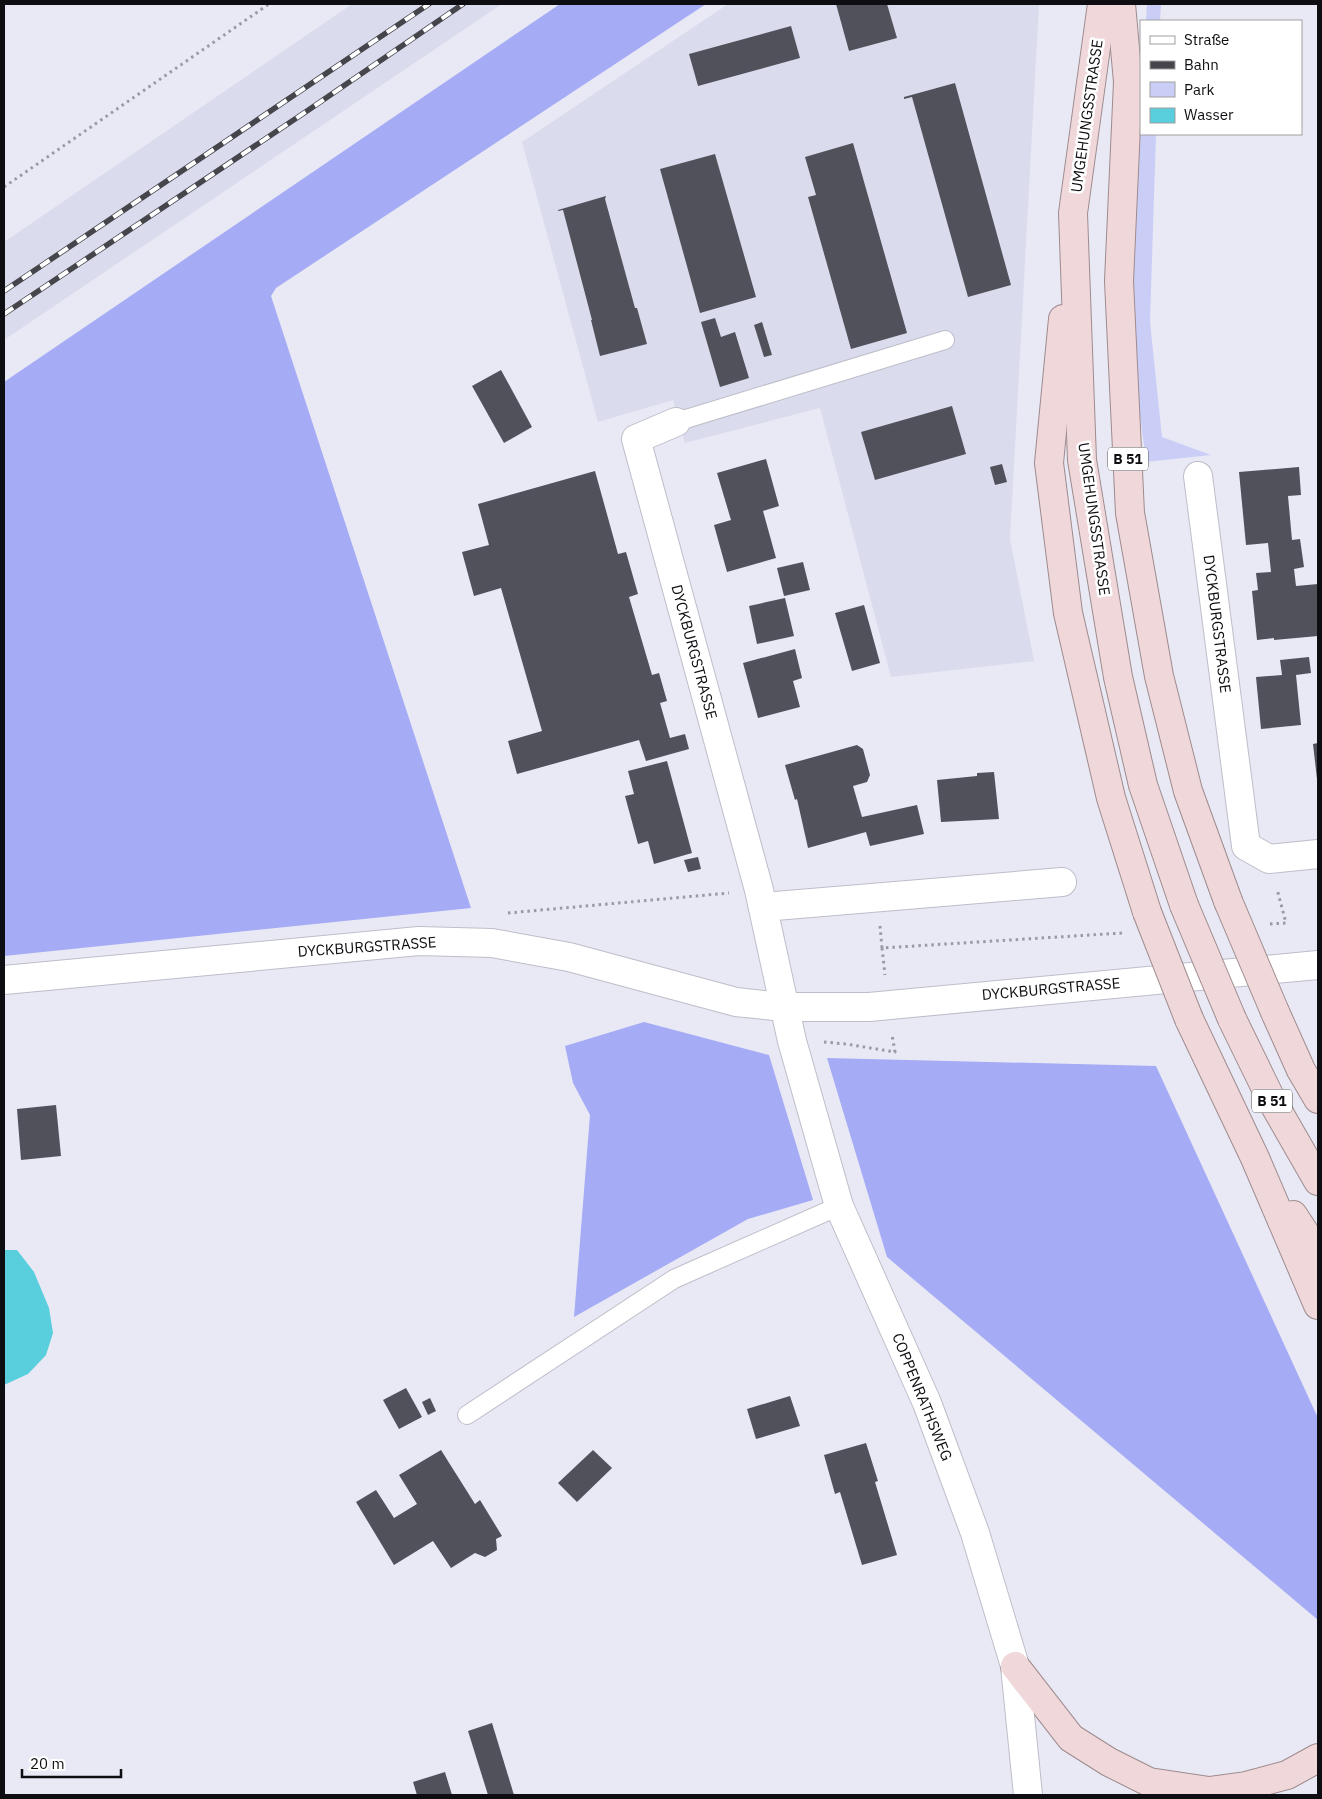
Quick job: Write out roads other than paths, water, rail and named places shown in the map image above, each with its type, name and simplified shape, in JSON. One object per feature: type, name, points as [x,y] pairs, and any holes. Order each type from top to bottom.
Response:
[{"type":"highway","name":"UMGEHUNGSSTRASSE","points":[[1102,4],[1073,213],[1084,469],[1120,686],[1144,785],[1184,905],[1232,1019],[1271,1099],[1318,1181]]},
{"type":"highway","name":"UMGEHUNGSSTRASSE","points":[[1121,4],[1128,82],[1119,281],[1130,513],[1158,676],[1188,791],[1228,901],[1301,1070],[1318,1099]]},
{"type":"highway","points":[[1073,213],[1048,463],[1068,613],[1111,798],[1147,912],[1189,1019],[1254,1158],[1318,1305]]},
{"type":"highway","points":[[1254,1158],[1318,1253]]},
{"type":"highway","points":[[1015,1666],[1071,1738],[1110,1762],[1149,1782],[1209,1791],[1246,1786],[1287,1774],[1318,1758]]},
{"type":"street","name":"DYCKBURGSTRASSE","points":[[676,422],[636,439],[763,907],[783,1007]]},
{"type":"street","name":"DYCKBURGSTRASSE","points":[[1198,476],[1246,846],[1269,859],[1318,854]]},
{"type":"street","points":[[763,907],[1062,882]]},
{"type":"street","name":"DYCKBURGSTRASSE","points":[[4,980],[419,941],[483,943],[569,957],[736,1002],[783,1007],[868,1007],[1318,965]]},
{"type":"street","name":"COPPENRATHSWEG","points":[[783,1007],[839,1206],[927,1403],[975,1533],[1015,1666],[1028,1795]]},
{"type":"lane","points":[[676,422],[946,340]]},
{"type":"lane","points":[[467,1415],[674,1279],[839,1206]]},
{"type":"water","points":[[4,1250],[17,1250],[34,1272],[49,1308],[53,1333],[46,1355],[28,1374],[4,1385]]},
{"type":"railway","points":[[4,291],[429,4]]},
{"type":"railway","points":[[4,314],[463,4]]}]
